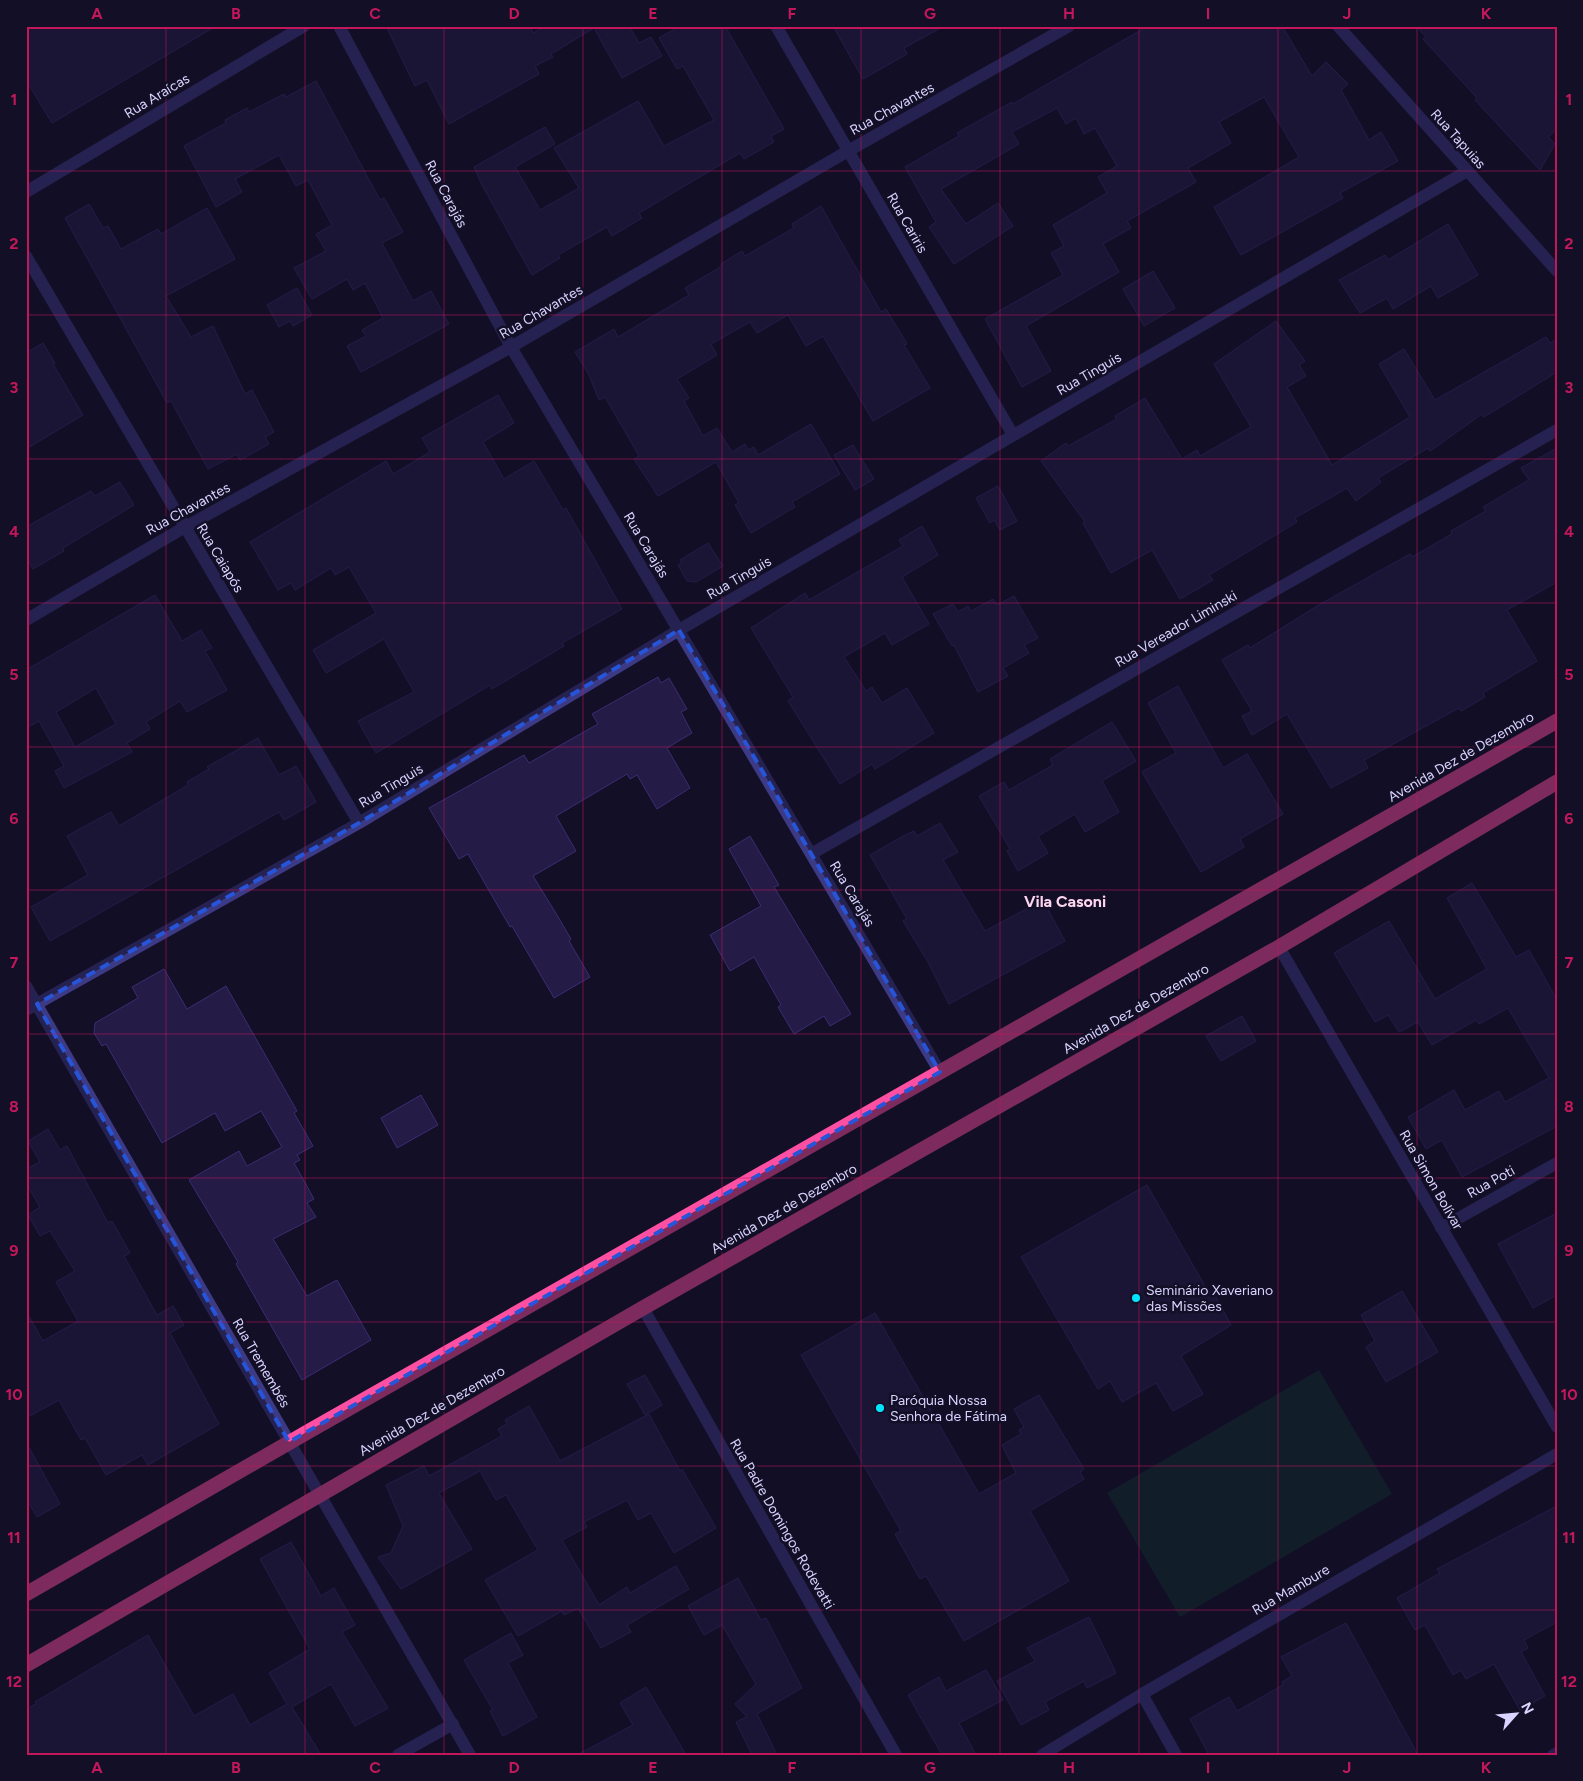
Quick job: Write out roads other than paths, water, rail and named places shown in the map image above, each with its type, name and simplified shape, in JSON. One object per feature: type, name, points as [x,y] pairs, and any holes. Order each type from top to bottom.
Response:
[{"type":"highway","name":"Avenida Dez de Dezembro","points":[[26,1594],[289,1442],[1557,721]]},
{"type":"highway","name":"Avenida Dez de Dezembro","points":[[26,1665],[643,1308],[1279,947],[1557,782]]},
{"type":"street","name":"Rua Araícas","points":[[26,192],[304,26]]},
{"type":"street","name":"Rua Carajás","points":[[339,26],[511,347],[940,1072]]},
{"type":"street","name":"Rua Cariris","points":[[776,26],[1013,435]]},
{"type":"street","name":"Rua Chavantes","points":[[26,620],[185,527],[511,347],[848,151],[1069,26]]},
{"type":"street","name":"Rua Tapuias","points":[[1338,26],[1557,271]]},
{"type":"street","name":"Rua Tinguis","points":[[32,1007],[359,823],[679,630],[1467,171]]},
{"type":"street","name":"Rua Caiapós","points":[[26,256],[359,823]]},
{"type":"street","name":"Rua Vereador Liminski","points":[[811,854],[1557,430]]},
{"type":"street","name":"Rua Simon Bolívar","points":[[1279,947],[1557,1427]]},
{"type":"street","name":"Rua Tremembés","points":[[26,986],[32,1007],[289,1442],[470,1755]]},
{"type":"street","name":"Rua Poti","points":[[1441,1228],[1557,1163]]},
{"type":"street","name":"Rua Padre Domingos Rodevatti","points":[[643,1308],[896,1755]]},
{"type":"street","name":"Rua Mambure","points":[[1042,1755],[1142,1694],[1557,1454]]},
{"type":"street","points":[[1142,1694],[1176,1755]]},
{"type":"street","points":[[398,1755],[453,1724]]},
{"type":"street","points":[[1553,1755],[1557,1753]]},
{"type":"place","name":"Seminário Xaveriano das Missões","points":[[1136,1298]]},
{"type":"place","name":"Paróquia Nossa Senhora de Fátima","points":[[880,1408]]},
{"type":"district","name":"Vila Casoni","points":[[1065,901]]}]
